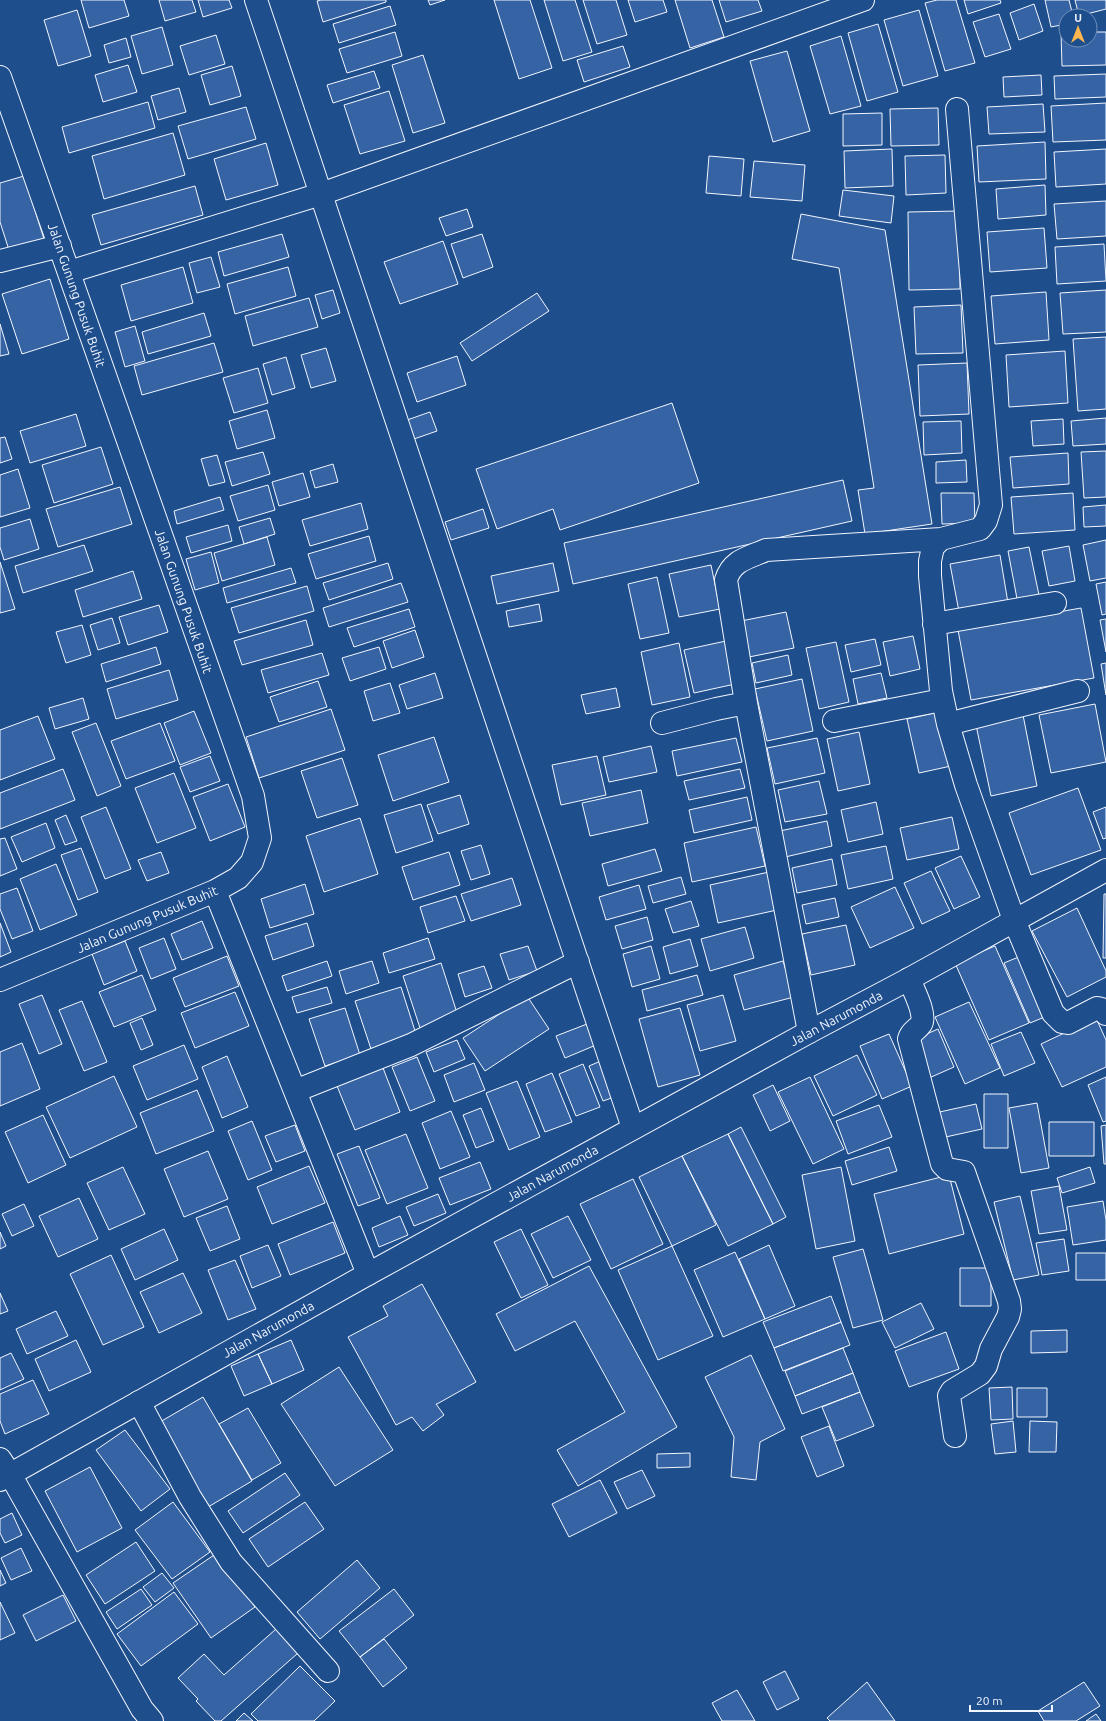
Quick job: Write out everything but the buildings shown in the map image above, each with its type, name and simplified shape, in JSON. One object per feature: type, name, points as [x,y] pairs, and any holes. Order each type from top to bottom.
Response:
[{"type":"street","points":[[256,0],[633,1128]]},
{"type":"street","points":[[69,272],[321,194],[863,0]]},
{"type":"street","name":"Jalan Gunung Pusuk Buhit","points":[[0,77],[253,796],[260,838],[252,862],[238,878],[215,891],[0,980]]},
{"type":"street","points":[[809,1032],[746,703],[726,580],[729,569],[740,561],[766,550],[941,539],[980,529],[986,521],[991,505],[957,109]]},
{"type":"street","points":[[0,261],[60,246]]},
{"type":"street","points":[[941,539],[933,547],[930,561],[934,624],[942,700],[966,785],[1014,920],[1053,1012],[1062,1022],[1068,1023],[1097,1008],[1101,1009],[1106,1014]]},
{"type":"street","points":[[934,624],[1055,603]]},
{"type":"street","points":[[948,724],[1078,691]]},
{"type":"street","points":[[834,721],[942,700]]},
{"type":"street","points":[[662,723],[746,703]]},
{"type":"street","name":"Jalan Narumonda","points":[[3,1471],[139,1402],[633,1128],[909,979],[1106,870]]},
{"type":"street","points":[[215,891],[368,1274]]},
{"type":"street","points":[[295,1091],[411,1045],[578,962]]},
{"type":"street","points":[[909,979],[923,1016],[921,1024],[911,1033],[909,1038],[942,1164],[947,1169],[964,1172],[1009,1300],[1010,1309],[1008,1317],[991,1349],[986,1366],[980,1374],[952,1391],[949,1396],[955,1436]]},
{"type":"street","points":[[139,1402],[190,1497],[231,1562],[328,1672]]},
{"type":"street","points":[[3,1471],[142,1709],[152,1721]]}]
